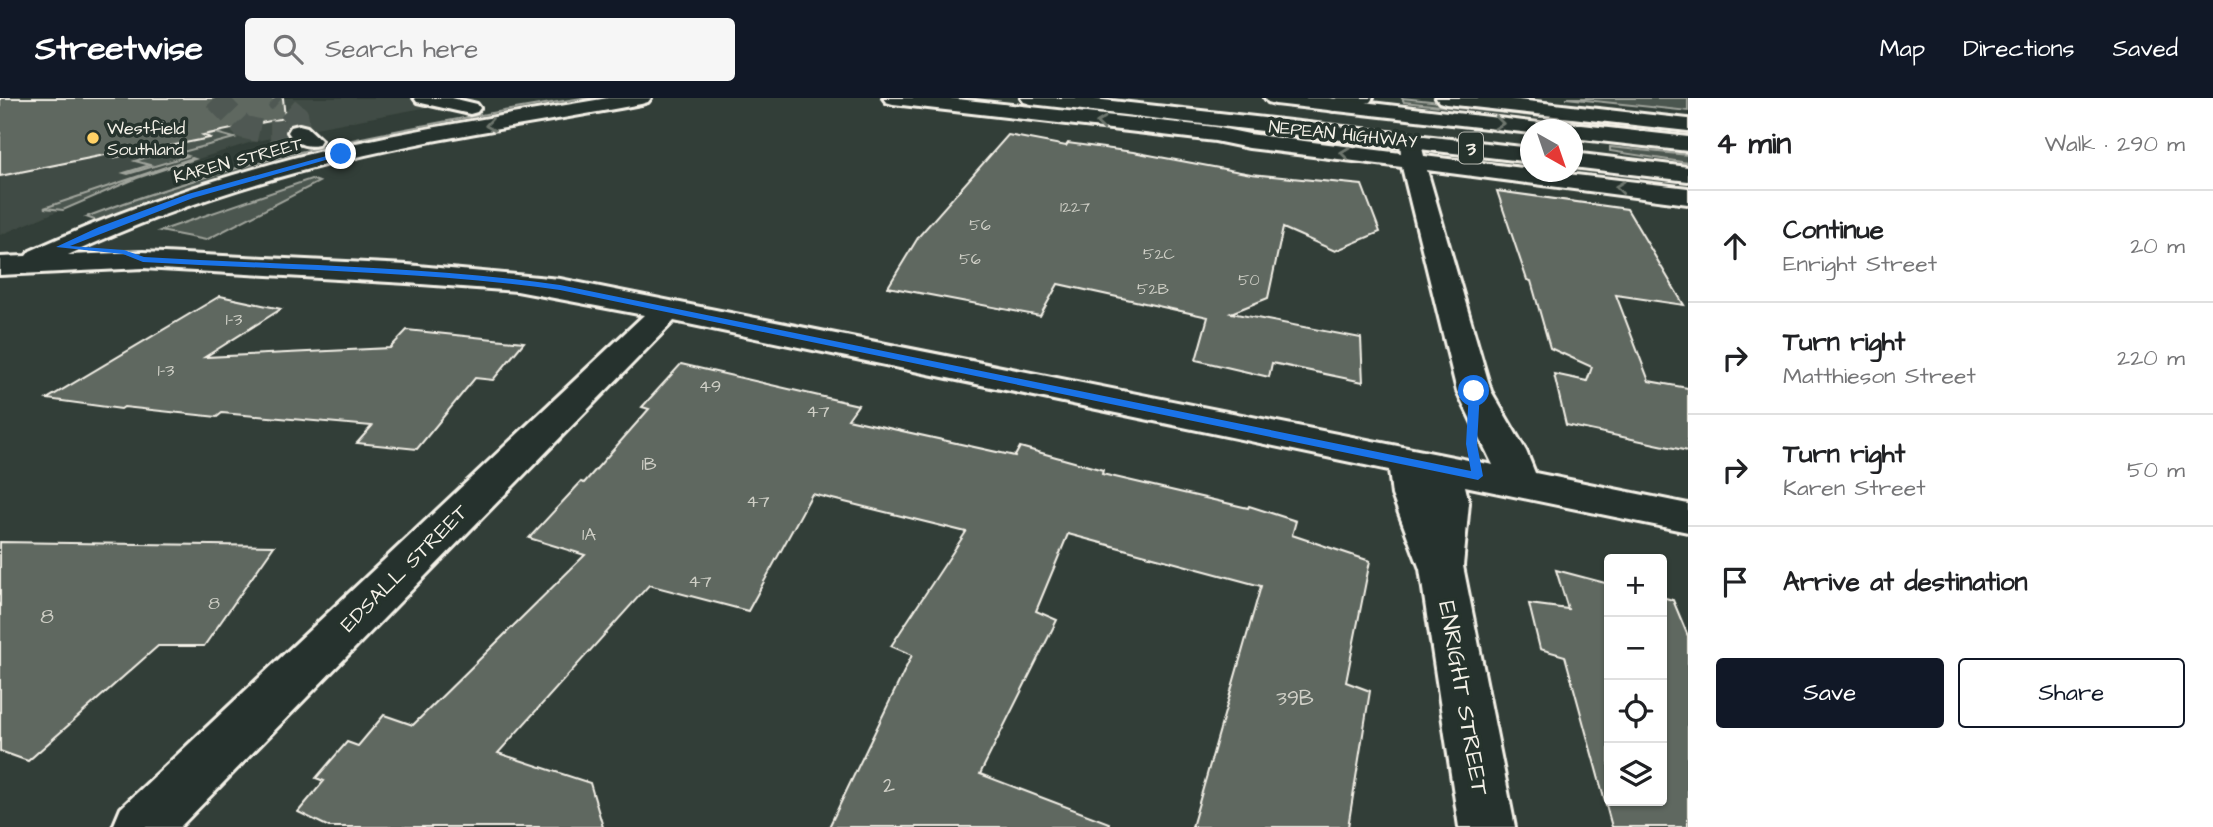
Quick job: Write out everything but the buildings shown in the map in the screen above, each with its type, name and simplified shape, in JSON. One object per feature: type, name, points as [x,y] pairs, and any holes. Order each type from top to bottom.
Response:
[{"type":"main road","points":[[424,98],[470,108]]},
{"type":"main road","name":"KAREN STREET","points":[[231,160],[304,136],[527,98]]},
{"type":"main road","name":"KAREN STREET","points":[[6,257],[60,247],[169,203],[316,160],[389,143],[641,98]]},
{"type":"main road","points":[[892,98],[1172,122],[1412,151],[1688,196]]},
{"type":"main road","points":[[1031,98],[1172,122]]},
{"type":"main road","name":"NEPEAN HIGHWAY","points":[[1275,98],[1520,126]]},
{"type":"main road","points":[[1318,102],[1363,98]]},
{"type":"main road","points":[[1446,98],[1688,125]]},
{"type":"main road","points":[[1583,132],[1688,144]]},
{"type":"main road","name":"NEPEAN HIGHWAY","points":[[1412,151],[1520,155]]},
{"type":"main road","name":"ENRIGHT STREET","points":[[1412,151],[1474,391],[1507,451],[1520,484]]},
{"type":"main road","points":[[1583,161],[1688,173]]},
{"type":"main road","name":"KAREN STREET","points":[[128,193],[195,170]]},
{"type":"main road","points":[[60,247],[124,252],[143,260]]},
{"type":"main road","points":[[6,257],[143,260],[517,282],[667,310],[1688,518]]},
{"type":"main road","name":"EDSALL STREET","points":[[141,827],[667,310]]},
{"type":"main road","name":"ENRIGHT STREET","points":[[1474,391],[1471,444],[1442,468],[1449,503],[1442,569],[1487,827]]},
{"type":"shaded area","points":[[0,98],[477,98],[249,143],[137,178],[0,235]]},
{"type":"shaded area","points":[[582,98],[614,98],[351,144],[223,178],[97,221],[86,217],[207,176],[331,145],[456,119]]},
{"type":"shaded area","points":[[1402,98],[1688,128],[1688,133],[1583,122],[1583,119],[1560,119],[1404,102]]},
{"type":"shaded area","points":[[1566,98],[1688,98],[1688,111]]},
{"type":"shaded area","points":[[216,133],[234,138],[179,153],[188,156],[124,173],[150,165],[135,161],[148,157],[139,152],[161,148],[158,144]]},
{"type":"shaded area","points":[[1610,147],[1688,155],[1688,163],[1610,151]]},
{"type":"shaded area","points":[[195,159],[137,178],[63,210],[44,208]]},
{"type":"shaded area","points":[[311,179],[319,182],[206,240],[160,231]]},
{"type":"tunnel","points":[[215,98],[243,127],[265,132],[299,132],[297,116],[275,98]]},
{"type":"place","name":"Westfield Southland","points":[[93,138]]},
{"type":"route","points":[[341,154],[190,196],[60,247],[124,252],[143,260],[407,274],[560,288],[1478,476],[1471,444],[1474,391]]}]
